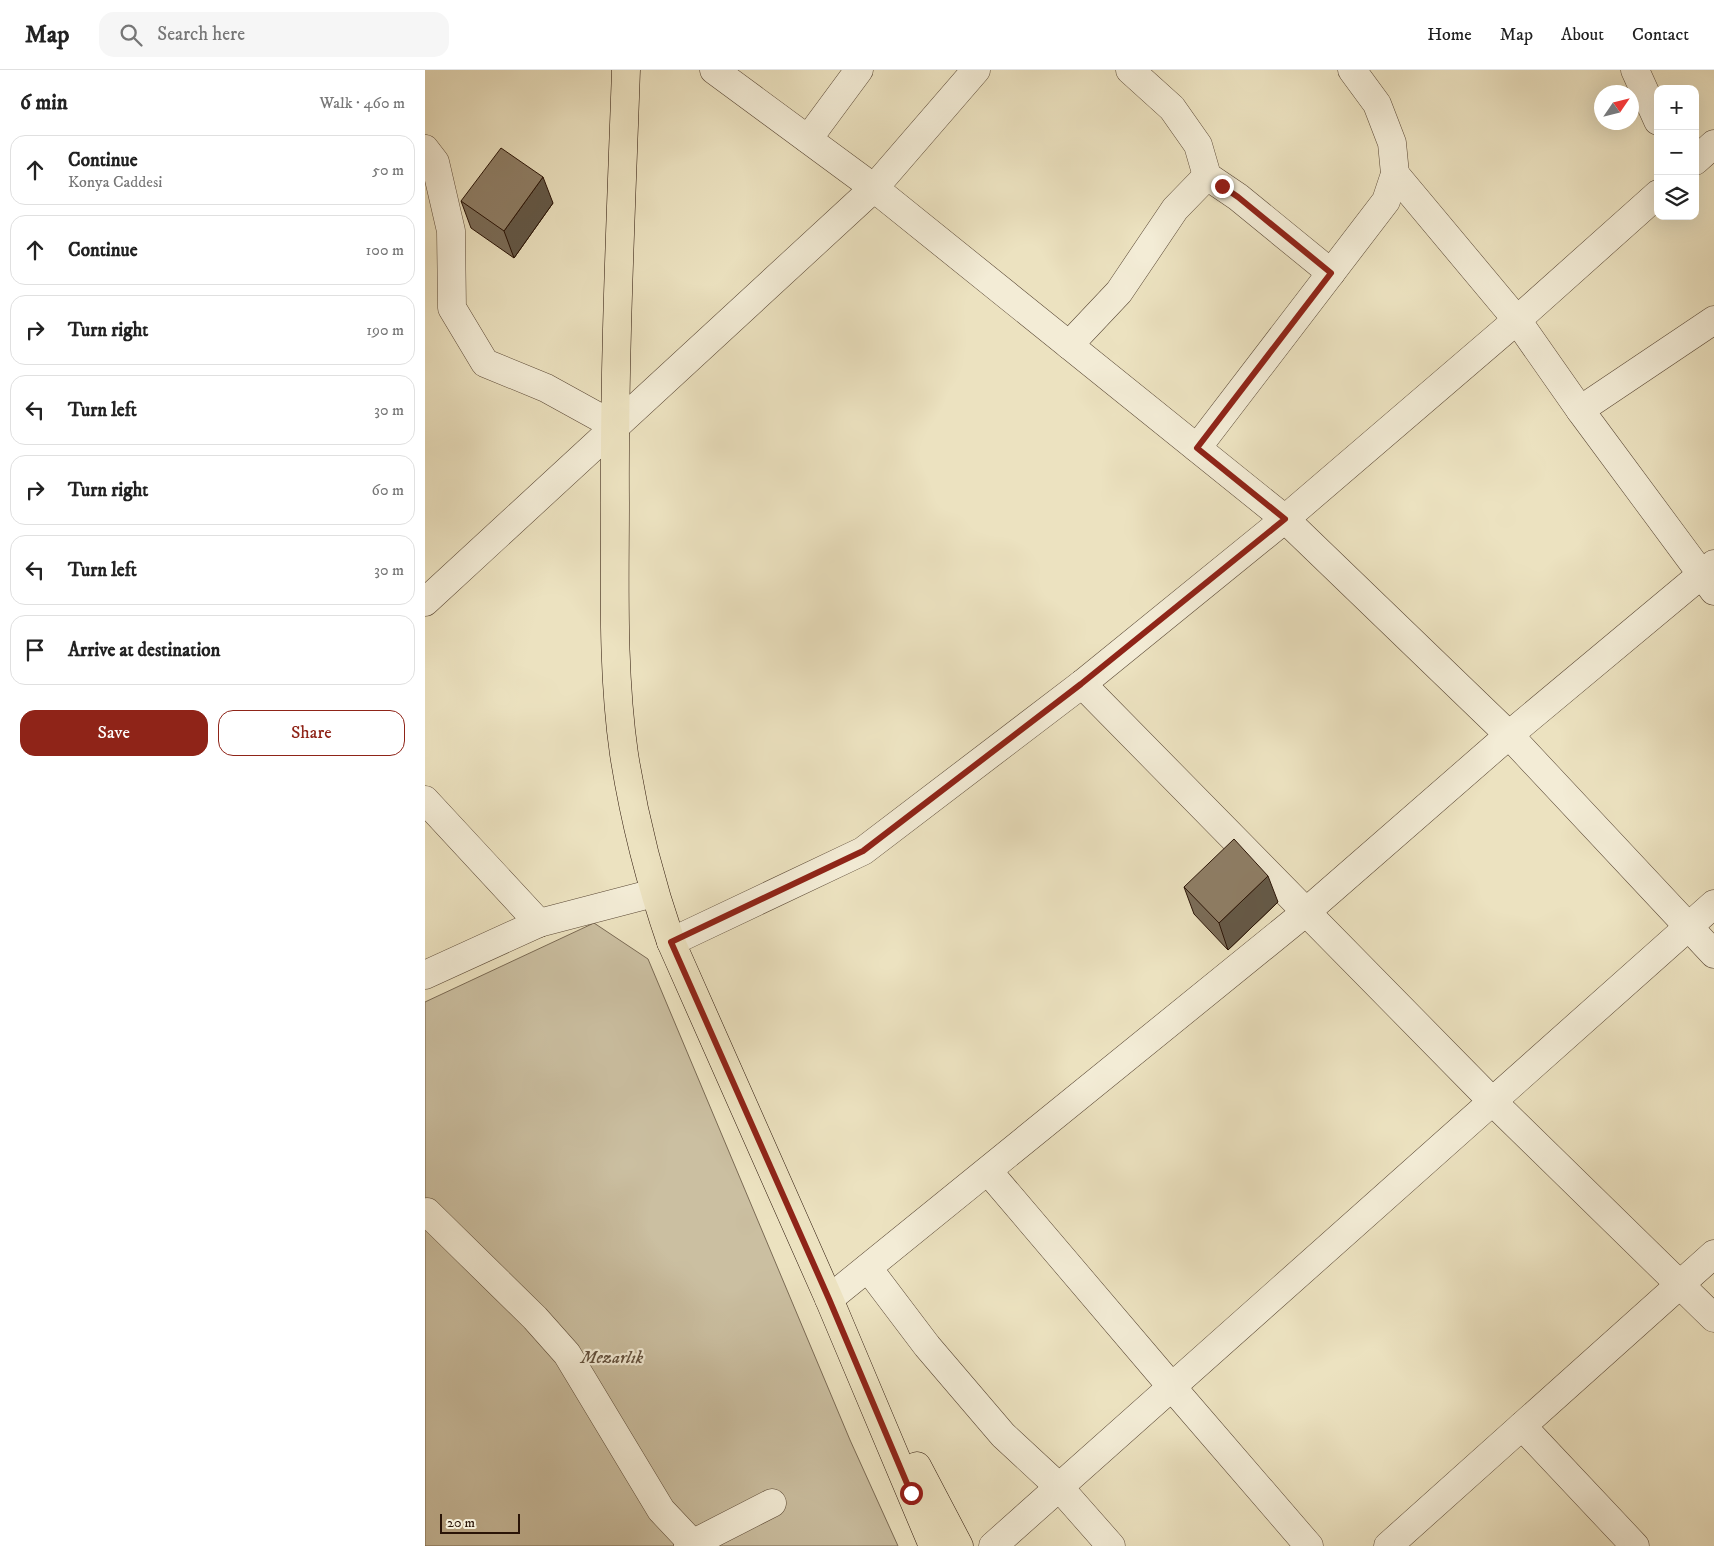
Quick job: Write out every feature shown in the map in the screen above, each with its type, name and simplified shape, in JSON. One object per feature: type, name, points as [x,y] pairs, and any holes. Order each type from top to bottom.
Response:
[{"type":"main road","points":[[626,70],[615,426],[615,622],[624,753],[639,828],[654,893],[671,942],[829,1299],[933,1546]]},
{"type":"main road","points":[[829,1299],[959,1546]]},
{"type":"street","points":[[714,70],[874,188],[1285,519],[1509,735],[1714,954]]},
{"type":"street","points":[[807,139],[859,70]]},
{"type":"street","points":[[425,602],[874,188],[976,70]]},
{"type":"street","points":[[1130,70],[1172,108],[1198,145],[1207,176],[1238,197],[1331,273]]},
{"type":"street","points":[[1197,448],[1386,201],[1395,174],[1392,143],[1377,104],[1352,70]]},
{"type":"street","points":[[1635,70],[1654,112]]},
{"type":"street","points":[[1699,157],[1714,144]]},
{"type":"street","points":[[425,149],[435,162],[451,231],[452,308],[485,363],[546,388],[615,426]]},
{"type":"street","points":[[829,1299],[1306,912],[1509,735],[1710,577],[1580,410],[1517,320],[1395,174]]},
{"type":"street","points":[[1069,345],[1119,292],[1175,209],[1207,176]]},
{"type":"street","points":[[671,942],[863,851],[1081,684],[1285,519],[1517,320],[1654,198]]},
{"type":"street","points":[[1580,410],[1714,320]]},
{"type":"street","points":[[1081,684],[1492,1101],[1714,1318]]},
{"type":"street","points":[[425,800],[539,923]]},
{"type":"street","points":[[425,976],[539,923],[654,893]]},
{"type":"street","points":[[993,1546],[1714,904]]},
{"type":"street","points":[[989,1170],[1309,1546]]},
{"type":"street","points":[[427,1212],[535,1318],[567,1354],[661,1510],[691,1545],[772,1503]]},
{"type":"street","points":[[1388,1546],[1714,1254]]},
{"type":"street","points":[[868,1268],[927,1346],[1003,1435],[1059,1487],[1111,1546]]},
{"type":"street","points":[[1521,1426],[1635,1546]]},
{"type":"green space","name":"Mezarlık","points":[[594,923],[648,959],[850,1440],[898,1546],[425,1546],[425,1002]]},
{"type":"building","points":[[501,148],[543,177],[504,231],[461,201]]},
{"type":"building","points":[[1234,839],[1268,876],[1219,923],[1184,887]]},
{"type":"route","points":[[911,1493],[829,1299],[671,942],[863,851],[1081,684],[1285,519],[1197,448],[1331,273],[1222,186]]}]
